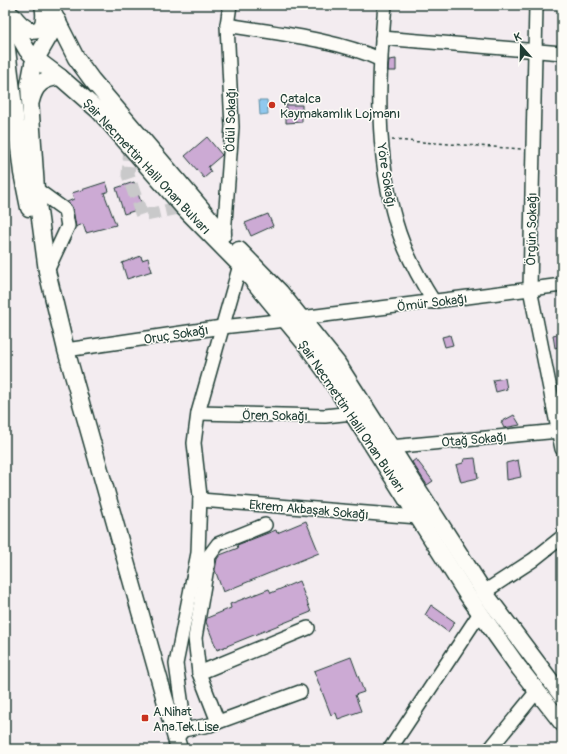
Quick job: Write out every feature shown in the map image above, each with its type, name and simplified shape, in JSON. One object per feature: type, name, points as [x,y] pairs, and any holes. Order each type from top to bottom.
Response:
[{"type":"main road","points":[[8,7],[24,28],[30,32],[35,32],[40,29],[44,23],[45,17],[43,5]]},
{"type":"main road","name":"Şair Necmettin Halil Onan Bulvarı","points":[[49,5],[76,58],[92,80],[224,235],[280,292],[294,319],[326,372],[480,613],[562,723]]},
{"type":"main road","name":"Şair Necmettin Halil Onan Bulvarı","points":[[8,7],[12,22],[20,39],[36,59],[60,76],[99,111],[183,207],[337,363],[390,448],[484,592],[562,696]]},
{"type":"main road","points":[[58,21],[44,48],[36,59],[29,85],[36,189],[47,272],[66,350],[179,739]]},
{"type":"main road","points":[[5,33],[22,173],[41,258],[47,272]]},
{"type":"main road","points":[[30,108],[35,88],[38,84],[52,77],[60,76]]},
{"type":"street","name":"Ödül Sokağı","points":[[224,235],[232,127],[227,26],[230,5]]},
{"type":"street","name":"Yöre Sokağı","points":[[385,5],[379,59],[379,108],[384,164],[396,223],[412,263],[434,302]]},
{"type":"street","name":"Örgün Sokağı","points":[[536,5],[530,289],[562,449]]},
{"type":"street","points":[[227,26],[296,37],[364,52],[379,59]]},
{"type":"street","points":[[382,38],[562,53]]},
{"type":"street","points":[[36,189],[65,210],[68,226],[47,272]]},
{"type":"street","points":[[240,265],[198,413],[194,443],[200,500],[198,553],[176,664],[182,706],[179,739],[218,722],[300,692]]},
{"type":"street","name":"Ömür Sokağı","points":[[294,319],[562,285]]},
{"type":"street","name":"Oruç Sokağı","points":[[66,350],[222,327],[294,319]]},
{"type":"street","name":"Ören Sokağı","points":[[198,413],[325,416],[352,413]]},
{"type":"street","name":"Otağ Sokağı","points":[[390,448],[559,431]]},
{"type":"street","name":"Ekrem Akbaşak Sokağı","points":[[200,500],[418,517]]},
{"type":"street","points":[[218,722],[199,673],[195,638],[209,556],[218,544],[265,525]]},
{"type":"street","points":[[484,592],[533,560],[562,537]]},
{"type":"street","points":[[390,749],[480,613]]},
{"type":"street","points":[[199,673],[308,628]]},
{"type":"street","points":[[490,749],[537,691]]},
{"type":"path","points":[[382,139],[532,150]]},
{"type":"water","points":[[259,100],[267,100],[268,114],[260,115]]},
{"type":"building","points":[[396,59],[396,71],[388,71],[389,60]]},
{"type":"building","name":"Çatalca Kaymakamlık Lojmanı","points":[[286,105],[302,105],[302,122],[286,123]]},
{"type":"building","points":[[207,137],[222,155],[208,167],[211,172],[204,178],[185,156]]},
{"type":"building","points":[[106,182],[109,191],[104,193],[116,225],[86,233],[83,224],[76,227],[73,209],[67,202],[74,199],[72,193]]},
{"type":"building","points":[[134,182],[143,208],[124,214],[116,188]]},
{"type":"building","points":[[268,214],[273,226],[251,236],[245,223]]},
{"type":"building","points":[[141,256],[142,260],[148,258],[152,271],[127,279],[122,263]]},
{"type":"building","points":[[562,333],[562,346],[555,348],[553,335]]},
{"type":"building","points":[[450,335],[453,345],[445,347],[442,337]]},
{"type":"building","points":[[505,378],[507,389],[496,392],[493,380]]},
{"type":"building","points":[[514,415],[520,425],[504,428],[501,422]]},
{"type":"building","points":[[475,458],[478,478],[461,482],[456,465],[463,463],[464,459]]},
{"type":"building","points":[[416,459],[433,481],[427,485],[412,462]]},
{"type":"building","points":[[518,460],[521,477],[507,480],[506,463]]},
{"type":"building","points":[[306,521],[319,553],[223,592],[215,570],[217,559],[220,555],[238,548],[237,545],[276,530],[277,533]]},
{"type":"building","points":[[299,581],[311,612],[217,650],[206,622],[207,618],[231,608],[230,604],[269,589],[271,593]]},
{"type":"building","points":[[431,605],[455,622],[448,632],[425,615]]},
{"type":"building","points":[[351,657],[364,692],[355,695],[361,711],[338,719],[336,713],[331,715],[314,671]]},
{"type":"tunnel","points":[[130,147],[128,175],[142,216],[183,207]]},
{"type":"place","name":"Çatalca Kaymakamlık Lojmanı","points":[[272,105]]},
{"type":"place","name":"A.Nihat Ana.Tek.Lise","points":[[145,718]]}]
